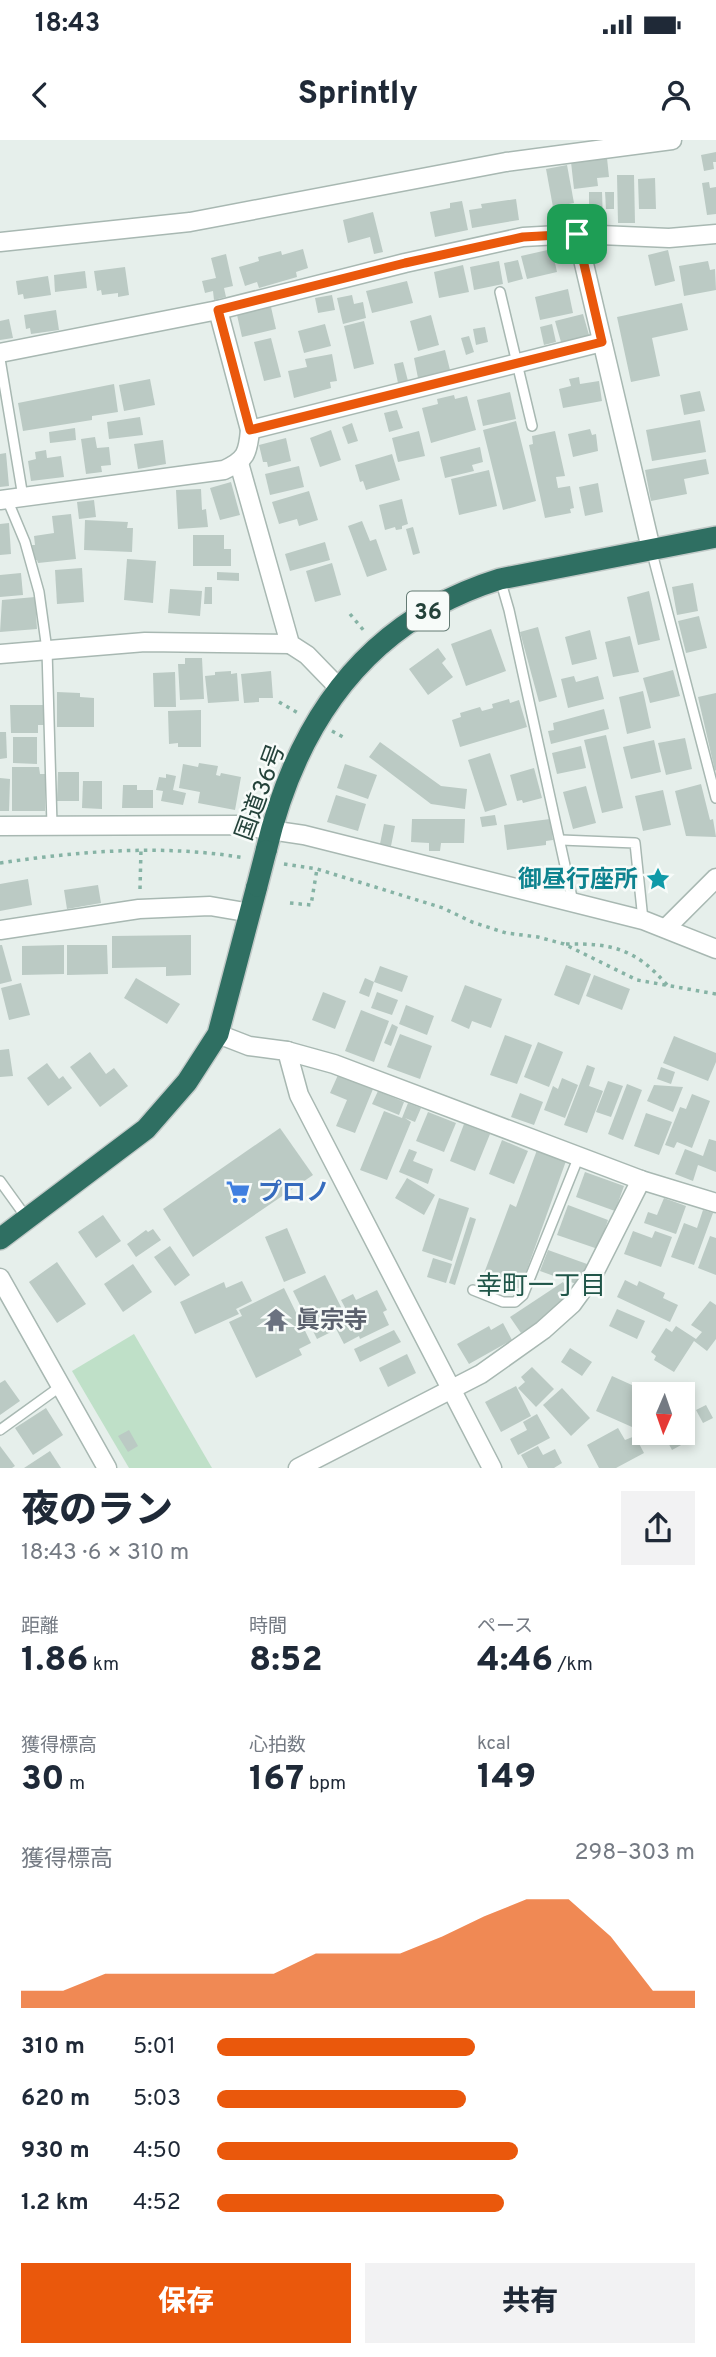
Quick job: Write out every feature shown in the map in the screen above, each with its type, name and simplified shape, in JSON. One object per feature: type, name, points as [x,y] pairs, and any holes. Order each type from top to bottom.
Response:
[{"type":"highway","name":"国道36号","points":[[0,1239],[146,1129],[187,1082],[218,1034],[282,794],[310,733],[338,687],[376,646],[443,602],[479,585],[716,537]]},
{"type":"street","points":[[0,242],[190,222],[506,162],[672,140]]},
{"type":"street","points":[[577,234],[651,549]]},
{"type":"street","points":[[0,353],[218,310],[405,263],[523,237],[577,234],[669,238],[716,234]]},
{"type":"street","points":[[10,499],[224,470],[239,463],[248,450],[250,430],[218,310]]},
{"type":"street","points":[[250,430],[602,342]]},
{"type":"street","points":[[239,463],[290,643]]},
{"type":"street","points":[[0,654],[145,642],[290,643],[307,655],[338,687]]},
{"type":"street","points":[[0,826],[237,825],[266,850],[304,835],[643,920],[716,949]]},
{"type":"street","points":[[666,928],[716,878]]},
{"type":"street","points":[[0,930],[139,909],[210,906],[251,914]]},
{"type":"street","points":[[218,1034],[249,1046],[287,1051],[334,1063],[641,1180],[716,1203]]},
{"type":"street","points":[[287,1051],[299,1095],[492,1468]]},
{"type":"street","points":[[298,1468],[481,1374],[543,1330],[572,1304],[593,1275],[641,1180]]},
{"type":"street","points":[[0,1278],[107,1468]]},
{"type":"lane","points":[[500,292],[532,426]]},
{"type":"lane","points":[[0,359],[10,499],[39,592],[47,650],[52,825]]},
{"type":"lane","points":[[651,549],[716,798]]},
{"type":"lane","points":[[500,579],[573,902]]},
{"type":"lane","points":[[561,840],[635,843],[643,920]]},
{"type":"lane","points":[[473,1290],[503,1302],[515,1302],[523,1295],[579,1156]]},
{"type":"lane","points":[[0,1181],[27,1219]]},
{"type":"lane","points":[[0,1430],[61,1386]]},
{"type":"path","points":[[139,909],[141,849]]},
{"type":"path","points":[[0,863],[48,856],[141,849],[210,852],[266,850],[317,869],[443,908],[472,922],[506,933],[564,944],[637,981],[716,994]]},
{"type":"path","points":[[290,903],[311,905],[317,869]]},
{"type":"path","points":[[564,944],[598,944],[640,957],[668,986]]},
{"type":"green space","points":[[134,1334],[212,1468],[129,1468],[72,1371]]},
{"type":"building","points":[[716,152],[714,169],[704,171],[701,155]]},
{"type":"building","points":[[607,158],[609,177],[597,178],[598,186],[574,189],[571,162]]},
{"type":"building","points":[[567,165],[574,203],[553,207],[546,169]]},
{"type":"building","points":[[617,175],[634,175],[635,223],[618,223]]},
{"type":"building","points":[[655,178],[656,209],[639,209],[638,179]]},
{"type":"building","points":[[709,182],[710,188],[716,187],[716,214],[707,215],[702,183]]},
{"type":"building","points":[[589,192],[602,192],[603,221],[594,221],[593,208],[589,208]]},
{"type":"building","points":[[605,192],[614,192],[614,209],[606,209]]},
{"type":"building","points":[[516,199],[519,220],[472,228],[469,210],[482,208],[481,204]]},
{"type":"building","points":[[462,201],[468,230],[435,237],[430,212],[450,208],[450,203]]},
{"type":"building","points":[[373,212],[383,252],[374,254],[370,237],[348,243],[343,220]]},
{"type":"building","points":[[303,249],[308,268],[296,272],[297,277],[259,288],[257,282],[245,286],[239,267],[259,261],[258,257],[281,251],[282,255]]},
{"type":"building","points":[[552,249],[557,272],[527,279],[521,256]]},
{"type":"building","points":[[668,250],[675,281],[655,286],[648,255]]},
{"type":"building","points":[[226,254],[233,286],[224,288],[226,297],[214,300],[213,291],[205,293],[202,281],[216,278],[211,258]]},
{"type":"building","points":[[518,260],[523,279],[508,283],[504,263]]},
{"type":"building","points":[[499,261],[503,284],[474,290],[470,267]]},
{"type":"building","points":[[708,261],[710,270],[715,269],[716,290],[684,296],[679,266]]},
{"type":"building","points":[[463,265],[469,292],[439,298],[434,272]]},
{"type":"building","points":[[125,267],[129,295],[102,295],[101,290],[97,291],[94,271]]},
{"type":"building","points":[[85,271],[87,288],[55,292],[54,275]]},
{"type":"building","points":[[48,276],[51,295],[24,299],[23,294],[18,295],[16,281]]},
{"type":"building","points":[[407,281],[413,303],[372,313],[366,291]]},
{"type":"building","points":[[568,289],[573,313],[540,320],[535,297]]},
{"type":"building","points":[[332,295],[335,310],[318,313],[315,298]]},
{"type":"building","points":[[352,295],[354,304],[363,302],[366,318],[343,324],[337,298]]},
{"type":"building","points":[[682,303],[688,330],[652,338],[660,376],[631,382],[617,317]]},
{"type":"building","points":[[271,307],[276,329],[242,337],[237,315]]},
{"type":"building","points":[[56,310],[59,330],[31,334],[30,328],[26,329],[24,315]]},
{"type":"building","points":[[583,314],[589,335],[561,342],[555,321]]},
{"type":"building","points":[[431,315],[439,345],[418,351],[410,321]]},
{"type":"building","points":[[9,319],[13,338],[0,340],[0,321]]},
{"type":"building","points":[[364,321],[374,364],[354,369],[344,326]]},
{"type":"building","points":[[325,324],[331,346],[304,353],[298,331]]},
{"type":"building","points":[[552,324],[556,342],[544,345],[540,327]]},
{"type":"building","points":[[485,327],[488,342],[476,345],[473,329]]},
{"type":"building","points":[[469,336],[474,352],[466,355],[461,338]]},
{"type":"building","points":[[271,338],[281,377],[264,381],[254,342]]},
{"type":"building","points":[[445,350],[450,370],[418,378],[414,358]]},
{"type":"building","points":[[332,354],[337,381],[330,382],[331,388],[294,398],[288,371],[307,367],[305,359]]},
{"type":"building","points":[[403,362],[408,381],[398,383],[394,364]]},
{"type":"building","points":[[579,377],[580,384],[599,381],[602,401],[563,408],[559,389],[571,386],[569,379]]},
{"type":"building","points":[[150,379],[155,405],[124,411],[119,385]]},
{"type":"building","points":[[114,384],[118,412],[92,416],[92,420],[23,431],[18,403]]},
{"type":"building","points":[[700,391],[705,411],[684,415],[680,395]]},
{"type":"building","points":[[510,392],[516,419],[483,426],[477,400]]},
{"type":"building","points":[[454,395],[455,399],[467,396],[476,430],[431,443],[422,408],[438,404],[437,399]]},
{"type":"building","points":[[397,410],[403,428],[389,432],[384,413]]},
{"type":"building","points":[[140,417],[143,435],[109,439],[107,422]]},
{"type":"building","points":[[700,420],[706,452],[652,461],[646,430]]},
{"type":"building","points":[[516,421],[536,501],[503,510],[483,430]]},
{"type":"building","points":[[352,423],[358,441],[348,444],[342,427]]},
{"type":"building","points":[[75,428],[76,440],[50,443],[49,432]]},
{"type":"building","points":[[590,429],[592,435],[596,434],[598,451],[573,457],[568,434]]},
{"type":"building","points":[[331,430],[341,460],[320,467],[310,438]]},
{"type":"building","points":[[419,431],[425,456],[398,462],[392,438]]},
{"type":"building","points":[[555,431],[565,476],[556,477],[558,488],[570,486],[574,508],[570,509],[571,513],[545,518],[529,445],[533,444],[532,436]]},
{"type":"building","points":[[95,437],[97,448],[109,447],[111,465],[101,466],[102,472],[86,474],[81,439]]},
{"type":"building","points":[[286,438],[291,461],[268,467],[267,462],[263,462],[259,445]]},
{"type":"building","points":[[163,440],[166,464],[138,469],[134,444]]},
{"type":"building","points":[[480,447],[483,462],[472,465],[474,471],[445,478],[440,457]]},
{"type":"building","points":[[46,450],[47,458],[61,456],[64,477],[31,481],[28,461],[36,459],[35,452]]},
{"type":"building","points":[[6,453],[9,486],[0,487],[0,454]]},
{"type":"building","points":[[392,454],[400,480],[366,490],[363,481],[360,482],[355,465]]},
{"type":"building","points":[[706,459],[709,474],[684,479],[687,494],[651,501],[645,470]]},
{"type":"building","points":[[299,466],[304,487],[270,495],[265,474]]},
{"type":"building","points":[[489,470],[497,506],[459,515],[451,479]]},
{"type":"building","points":[[231,482],[240,515],[220,520],[210,488]]},
{"type":"building","points":[[598,483],[603,512],[585,516],[579,487]]},
{"type":"building","points":[[201,489],[202,510],[206,509],[208,527],[178,529],[176,490]]},
{"type":"building","points":[[309,491],[318,520],[299,526],[297,519],[279,524],[272,502]]},
{"type":"building","points":[[402,499],[408,524],[402,526],[402,529],[396,530],[395,527],[385,530],[379,505]]},
{"type":"building","points":[[94,500],[96,517],[79,519],[77,502]]},
{"type":"building","points":[[71,514],[76,559],[38,563],[34,560],[34,536],[54,533],[52,516]]},
{"type":"building","points":[[85,520],[128,522],[127,528],[133,528],[132,552],[84,550]]},
{"type":"building","points":[[362,521],[370,541],[376,539],[387,570],[367,577],[348,526]]},
{"type":"building","points":[[9,523],[11,554],[0,555],[0,524]]},
{"type":"building","points":[[413,527],[420,553],[413,555],[406,529]]},
{"type":"building","points":[[193,535],[224,535],[224,549],[231,549],[231,566],[193,566]]},
{"type":"building","points":[[325,542],[330,560],[290,571],[285,554]]},
{"type":"building","points":[[127,559],[156,561],[153,603],[124,600]]},
{"type":"building","points":[[332,563],[341,595],[315,602],[306,571]]},
{"type":"building","points":[[82,568],[84,602],[57,604],[55,570]]},
{"type":"building","points":[[217,572],[239,573],[239,581],[217,580]]},
{"type":"building","points":[[21,573],[23,595],[0,597],[0,575]]},
{"type":"building","points":[[693,583],[698,611],[677,615],[672,587]]},
{"type":"building","points":[[205,587],[212,587],[212,604],[204,604]]},
{"type":"building","points":[[170,589],[202,591],[200,616],[168,613]]},
{"type":"building","points":[[649,591],[660,640],[638,645],[627,597]]},
{"type":"building","points":[[35,597],[37,629],[0,632],[2,600]]},
{"type":"building","points":[[699,616],[707,648],[686,653],[678,621]]},
{"type":"building","points":[[538,627],[557,697],[539,702],[520,632]]},
{"type":"building","points":[[491,629],[506,671],[466,686],[451,644]]},
{"type":"building","points":[[590,630],[597,659],[572,665],[565,637]]},
{"type":"building","points":[[630,636],[639,672],[613,677],[605,642]]},
{"type":"building","points":[[438,648],[446,659],[442,663],[453,677],[428,695],[409,669]]},
{"type":"building","points":[[185,658],[202,658],[204,699],[180,700],[178,664],[185,664]]},
{"type":"building","points":[[673,670],[680,696],[650,703],[643,678]]},
{"type":"building","points":[[231,671],[231,674],[237,673],[239,701],[208,703],[205,676]]},
{"type":"building","points":[[271,671],[273,698],[259,698],[259,702],[244,703],[241,674]]},
{"type":"building","points":[[175,672],[176,707],[154,707],[153,673]]},
{"type":"building","points":[[574,676],[576,682],[598,676],[604,699],[568,708],[561,679]]},
{"type":"building","points":[[643,691],[651,728],[627,734],[619,697]]},
{"type":"building","points":[[57,692],[80,693],[80,697],[94,698],[94,727],[57,727]]},
{"type":"building","points":[[716,693],[716,770],[715,771],[698,697]]},
{"type":"building","points":[[509,699],[510,703],[519,700],[527,727],[460,747],[452,720],[461,717],[460,713],[480,707],[482,711],[493,708],[492,704]]},
{"type":"building","points":[[10,705],[44,705],[44,725],[38,725],[38,733],[11,733]]},
{"type":"building","points":[[604,709],[609,729],[551,744],[548,731],[554,730],[553,723]]},
{"type":"building","points":[[201,710],[201,747],[178,747],[178,743],[169,744],[168,711]]},
{"type":"building","points":[[0,732],[6,732],[7,758],[0,759]]},
{"type":"building","points":[[606,735],[623,808],[602,813],[584,740]]},
{"type":"building","points":[[13,737],[37,737],[37,764],[13,763]]},
{"type":"building","points":[[685,738],[692,769],[666,775],[658,743]]},
{"type":"building","points":[[654,740],[661,772],[631,779],[623,747]]},
{"type":"building","points":[[380,742],[441,786],[467,789],[465,809],[431,804],[369,757]]},
{"type":"building","points":[[581,746],[586,768],[557,774],[552,753]]},
{"type":"building","points":[[490,753],[507,805],[485,812],[468,760]]},
{"type":"building","points":[[199,763],[218,766],[216,775],[220,776],[221,773],[241,777],[235,810],[198,803],[200,792],[179,788],[183,764],[198,767]]},
{"type":"building","points":[[345,764],[377,775],[368,799],[337,788]]},
{"type":"building","points":[[12,767],[39,767],[40,774],[45,774],[45,811],[12,811]]},
{"type":"building","points":[[534,768],[542,798],[523,803],[522,800],[517,801],[510,775]]},
{"type":"building","points":[[58,772],[79,772],[79,801],[57,801]]},
{"type":"building","points":[[166,774],[176,776],[173,790],[186,793],[183,805],[161,801],[163,791],[156,790],[159,777],[166,778]]},
{"type":"building","points":[[0,778],[10,779],[9,811],[0,811]]},
{"type":"building","points":[[83,781],[102,781],[102,809],[82,808]]},
{"type":"building","points":[[701,784],[716,837],[686,836],[675,791]]},
{"type":"building","points":[[123,785],[137,785],[137,790],[153,790],[153,808],[122,808]]},
{"type":"building","points":[[586,786],[596,823],[573,829],[563,792]]},
{"type":"building","points":[[663,790],[671,825],[643,831],[635,796]]},
{"type":"building","points":[[336,795],[366,804],[358,831],[327,822]]},
{"type":"building","points":[[495,815],[497,825],[482,827],[480,817]]},
{"type":"building","points":[[412,819],[465,819],[464,843],[441,843],[440,851],[429,851],[429,843],[411,842]]},
{"type":"building","points":[[550,819],[553,840],[546,841],[546,845],[507,850],[504,825]]},
{"type":"building","points":[[384,824],[395,826],[391,846],[380,844]]},
{"type":"building","points":[[28,879],[32,905],[0,911],[0,884]]},
{"type":"building","points":[[98,885],[101,903],[67,909],[64,890]]},
{"type":"building","points":[[191,935],[191,975],[166,976],[166,967],[112,968],[112,936]]},
{"type":"building","points":[[0,945],[12,981],[0,984]]},
{"type":"building","points":[[64,945],[64,974],[22,975],[22,946]]},
{"type":"building","points":[[67,945],[107,945],[108,974],[67,975]]},
{"type":"building","points":[[566,965],[591,974],[579,1005],[554,995]]},
{"type":"building","points":[[380,966],[408,976],[402,992],[374,982]]},
{"type":"building","points":[[594,975],[630,989],[622,1010],[586,996]]},
{"type":"building","points":[[136,978],[180,1004],[167,1024],[124,998]]},
{"type":"building","points":[[365,978],[374,982],[369,997],[359,993]]},
{"type":"building","points":[[21,983],[30,1015],[9,1020],[1,988]]},
{"type":"building","points":[[465,985],[502,999],[491,1028],[472,1021],[469,1029],[451,1021]]},
{"type":"building","points":[[323,992],[346,1001],[335,1029],[312,1020]]},
{"type":"building","points":[[377,992],[398,1000],[392,1015],[371,1008]]},
{"type":"building","points":[[406,1005],[434,1016],[427,1035],[399,1024]]},
{"type":"building","points":[[361,1010],[389,1021],[374,1062],[345,1051]]},
{"type":"building","points":[[392,1024],[398,1027],[391,1046],[384,1043]]},
{"type":"building","points":[[400,1034],[432,1046],[420,1079],[387,1067]]},
{"type":"building","points":[[505,1035],[532,1045],[517,1084],[490,1075]]},
{"type":"building","points":[[674,1036],[716,1053],[716,1062],[708,1081],[663,1063]]},
{"type":"building","points":[[538,1042],[563,1052],[549,1087],[524,1077]]},
{"type":"building","points":[[9,1049],[13,1076],[0,1077],[0,1050]]},
{"type":"building","points":[[90,1052],[106,1074],[114,1068],[128,1086],[100,1107],[70,1067]]},
{"type":"building","points":[[47,1063],[59,1079],[63,1076],[72,1088],[48,1106],[27,1078]]},
{"type":"building","points":[[587,1065],[595,1068],[589,1086],[603,1091],[587,1133],[564,1125]]},
{"type":"building","points":[[661,1067],[675,1072],[671,1084],[657,1079]]},
{"type":"building","points":[[338,1075],[373,1089],[355,1133],[336,1126],[347,1100],[330,1093]]},
{"type":"building","points":[[562,1078],[578,1085],[565,1118],[544,1110],[553,1086],[558,1089]]},
{"type":"building","points":[[608,1081],[623,1086],[611,1117],[596,1112]]},
{"type":"building","points":[[627,1084],[642,1090],[623,1140],[608,1134]]},
{"type":"building","points":[[654,1085],[683,1087],[673,1112],[647,1101]]},
{"type":"building","points":[[378,1091],[404,1102],[399,1115],[372,1104]]},
{"type":"building","points":[[520,1093],[543,1102],[534,1125],[511,1117]]},
{"type":"building","points":[[692,1094],[710,1101],[692,1148],[677,1142],[674,1148],[665,1145],[680,1107],[686,1109]]},
{"type":"building","points":[[408,1103],[421,1108],[415,1122],[405,1118],[411,1122],[387,1180],[360,1170],[384,1111],[402,1118]]},
{"type":"building","points":[[428,1112],[456,1123],[444,1152],[416,1141]]},
{"type":"building","points":[[646,1113],[672,1122],[659,1155],[634,1146]]},
{"type":"building","points":[[464,1124],[490,1134],[475,1171],[450,1161]]},
{"type":"building","name":"プロノ","points":[[280,1128],[313,1175],[193,1257],[163,1209]]},
{"type":"building","points":[[709,1139],[716,1141],[716,1172],[698,1165],[693,1181],[675,1174],[685,1149],[703,1156]]},
{"type":"building","points":[[502,1140],[528,1151],[514,1184],[489,1174]]},
{"type":"building","points":[[409,1149],[417,1152],[413,1161],[433,1169],[428,1184],[399,1172]]},
{"type":"building","points":[[537,1150],[566,1161],[520,1289],[483,1276],[510,1204],[516,1207]]},
{"type":"building","points":[[585,1172],[624,1186],[615,1211],[576,1197]]},
{"type":"building","points":[[407,1178],[435,1195],[424,1215],[395,1198]]},
{"type":"building","points":[[439,1198],[469,1208],[452,1261],[422,1251]]},
{"type":"building","points":[[664,1198],[686,1206],[676,1234],[644,1223],[648,1212],[657,1215]]},
{"type":"building","points":[[568,1205],[608,1220],[598,1249],[557,1235]]},
{"type":"building","points":[[703,1210],[713,1213],[694,1265],[671,1257],[684,1223],[697,1228]]},
{"type":"building","points":[[103,1215],[121,1241],[96,1258],[78,1232]]},
{"type":"building","points":[[470,1217],[476,1219],[455,1285],[449,1283]]},
{"type":"building","points":[[287,1228],[306,1273],[284,1282],[265,1237]]},
{"type":"building","points":[[153,1229],[161,1240],[136,1257],[127,1244],[146,1230],[148,1232]]},
{"type":"building","points":[[633,1231],[652,1238],[655,1231],[672,1237],[661,1267],[624,1254]]},
{"type":"building","points":[[710,1236],[716,1238],[716,1275],[698,1268]]},
{"type":"building","points":[[170,1246],[190,1275],[175,1286],[154,1257]]},
{"type":"building","points":[[548,1250],[587,1264],[579,1285],[540,1271]]},
{"type":"building","points":[[433,1258],[452,1264],[446,1283],[427,1277]]},
{"type":"building","points":[[57,1262],[86,1304],[57,1323],[29,1282]]},
{"type":"building","points":[[133,1264],[152,1292],[123,1312],[104,1284]]},
{"type":"building","points":[[325,1275],[344,1313],[330,1320],[335,1330],[317,1339],[293,1291]]},
{"type":"building","points":[[625,1280],[637,1286],[639,1281],[665,1293],[663,1298],[678,1305],[670,1322],[617,1297]]},
{"type":"building","points":[[242,1281],[252,1301],[236,1309],[239,1314],[195,1334],[180,1302],[224,1282],[226,1288]]},
{"type":"building","points":[[563,1282],[573,1298],[521,1333],[510,1317]]},
{"type":"building","points":[[284,1288],[311,1343],[299,1349],[302,1355],[256,1378],[229,1322],[242,1316],[239,1310]]},
{"type":"building","points":[[377,1290],[387,1310],[383,1312],[389,1325],[344,1344],[332,1321],[348,1313],[341,1300],[353,1294],[356,1300]]},
{"type":"building","points":[[710,1301],[716,1305],[716,1339],[707,1351],[694,1341],[674,1372],[654,1360],[656,1356],[651,1352],[666,1328],[672,1332],[676,1326],[696,1339],[702,1332],[691,1325]]},
{"type":"building","points":[[617,1309],[645,1321],[637,1339],[609,1326]]},
{"type":"building","points":[[503,1323],[512,1340],[469,1364],[457,1344],[489,1326],[491,1330]]},
{"type":"building","points":[[394,1330],[401,1342],[360,1362],[354,1349]]},
{"type":"building","points":[[570,1348],[592,1362],[582,1376],[561,1362]]},
{"type":"building","points":[[407,1354],[416,1373],[388,1387],[379,1368]]},
{"type":"building","points":[[532,1367],[554,1389],[536,1407],[518,1388],[525,1382],[521,1377]]},
{"type":"building","points":[[612,1376],[632,1385],[632,1427],[596,1411]]},
{"type":"building","points":[[5,1380],[20,1401],[0,1415],[0,1383]]},
{"type":"building","points":[[516,1386],[531,1416],[501,1432],[485,1402]]},
{"type":"building","points":[[562,1388],[590,1418],[571,1436],[543,1405]]},
{"type":"building","points":[[706,1405],[713,1418],[703,1423],[696,1410]]},
{"type":"building","points":[[46,1408],[63,1435],[33,1455],[15,1428]]},
{"type":"building","points":[[537,1414],[550,1438],[518,1455],[510,1439],[527,1430],[523,1422]]},
{"type":"building","points":[[618,1428],[625,1440],[632,1437],[632,1446],[640,1446],[644,1453],[616,1468],[599,1468],[587,1445]]},
{"type":"building","points":[[129,1430],[138,1446],[128,1452],[118,1436]]},
{"type":"building","points":[[0,1446],[15,1466],[12,1468],[0,1468]]},
{"type":"building","points":[[538,1446],[543,1455],[555,1449],[562,1463],[554,1468],[528,1468],[521,1455]]},
{"type":"building","points":[[50,1451],[61,1468],[24,1468]]},
{"type":"place","name":"御昼行座所","points":[[658,879]]},
{"type":"place","name":"プロノ","points":[[238,1192]]},
{"type":"place","name":"眞宗寺","points":[[276,1320]]},
{"type":"district","name":"幸町一丁目","points":[[541,1285]]},
{"type":"route","points":[[577,234],[602,342],[250,430],[218,310],[405,263],[523,237],[577,234]]}]
